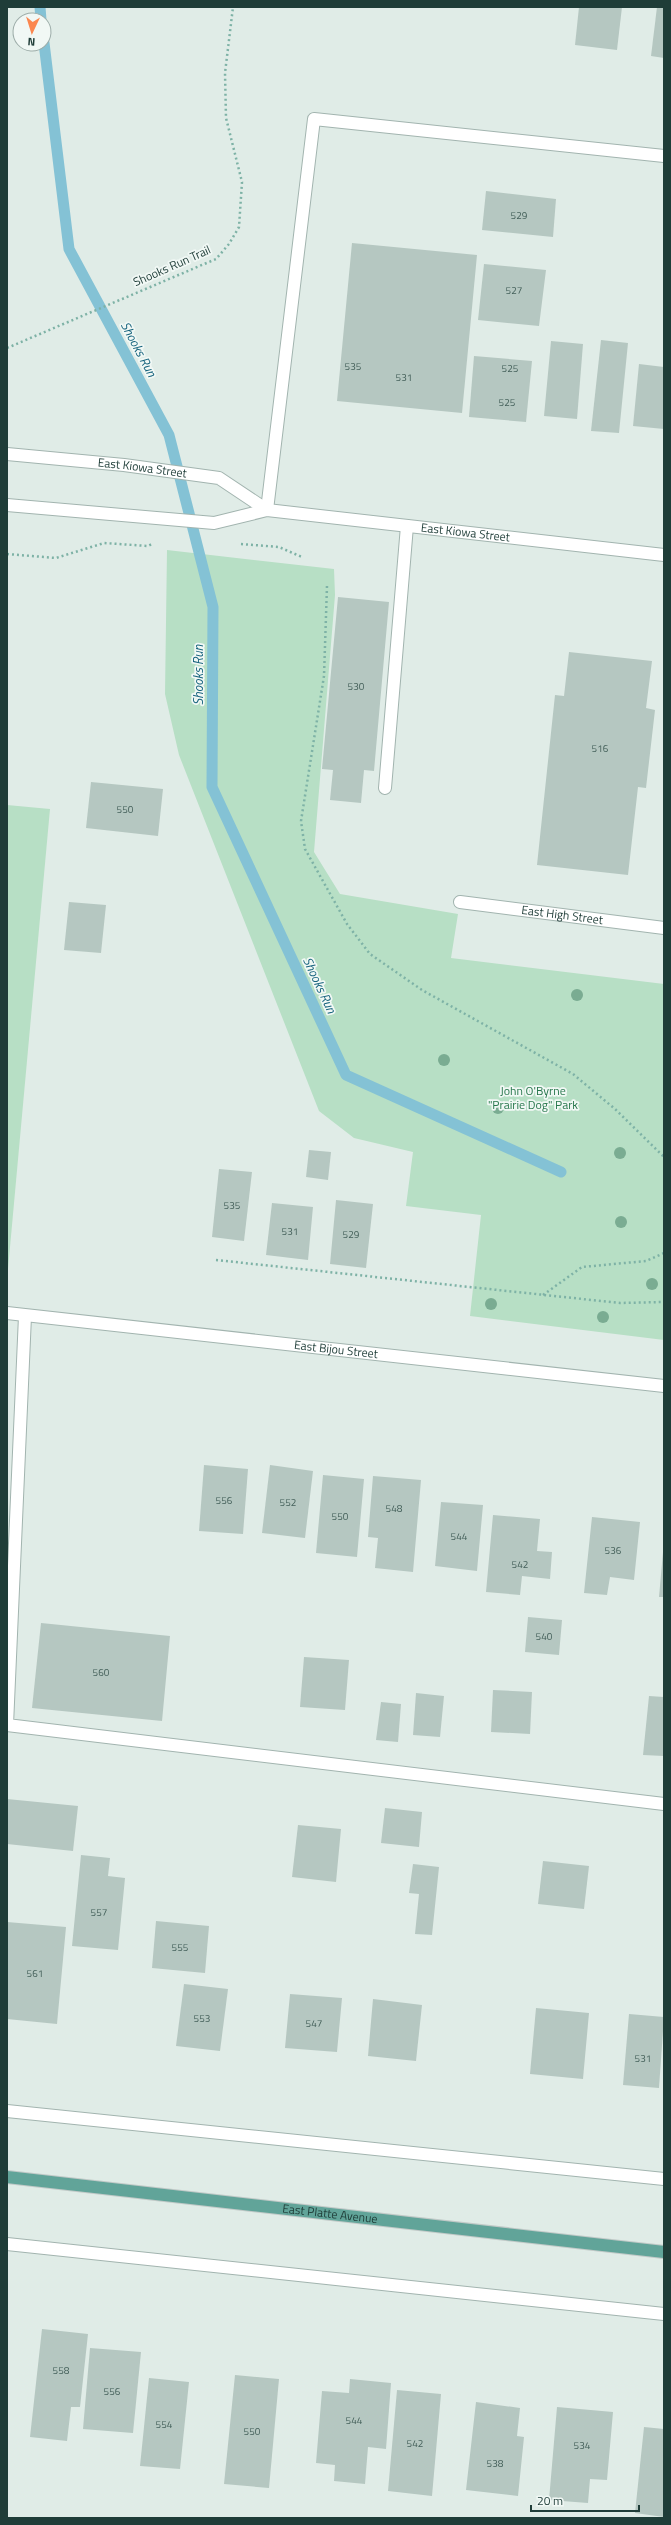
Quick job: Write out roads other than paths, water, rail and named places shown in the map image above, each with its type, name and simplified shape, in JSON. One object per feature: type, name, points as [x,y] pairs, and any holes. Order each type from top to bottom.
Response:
[{"type":"main road","name":"East Platte Avenue","points":[[7,2177],[661,2250]]},
{"type":"street","points":[[267,510],[314,118],[664,156]]},
{"type":"street","name":"East Kiowa Street","points":[[7,454],[124,465],[219,478],[267,510]]},
{"type":"street","name":"East Kiowa Street","points":[[7,505],[214,523],[267,510],[664,555]]},
{"type":"street","points":[[385,788],[407,526]]},
{"type":"street","name":"East High Street","points":[[460,902],[664,928]]},
{"type":"street","name":"East Bijou Street","points":[[7,1314],[664,1386]]},
{"type":"street","points":[[25,1316],[7,1725],[664,1804]]},
{"type":"street","points":[[7,2110],[664,2179]]},
{"type":"street","points":[[7,2244],[664,2314]]},
{"type":"waterway","name":"Shooks Run","points":[[40,7],[40,12]]},
{"type":"waterway","name":"Shooks Run","points":[[45,52],[69,249],[169,435],[213,607],[212,787],[346,1075],[561,1172]]},
{"type":"park label","name":"John O'Byrne \"Prairie Dog\" Park","points":[[533,1098]]}]
